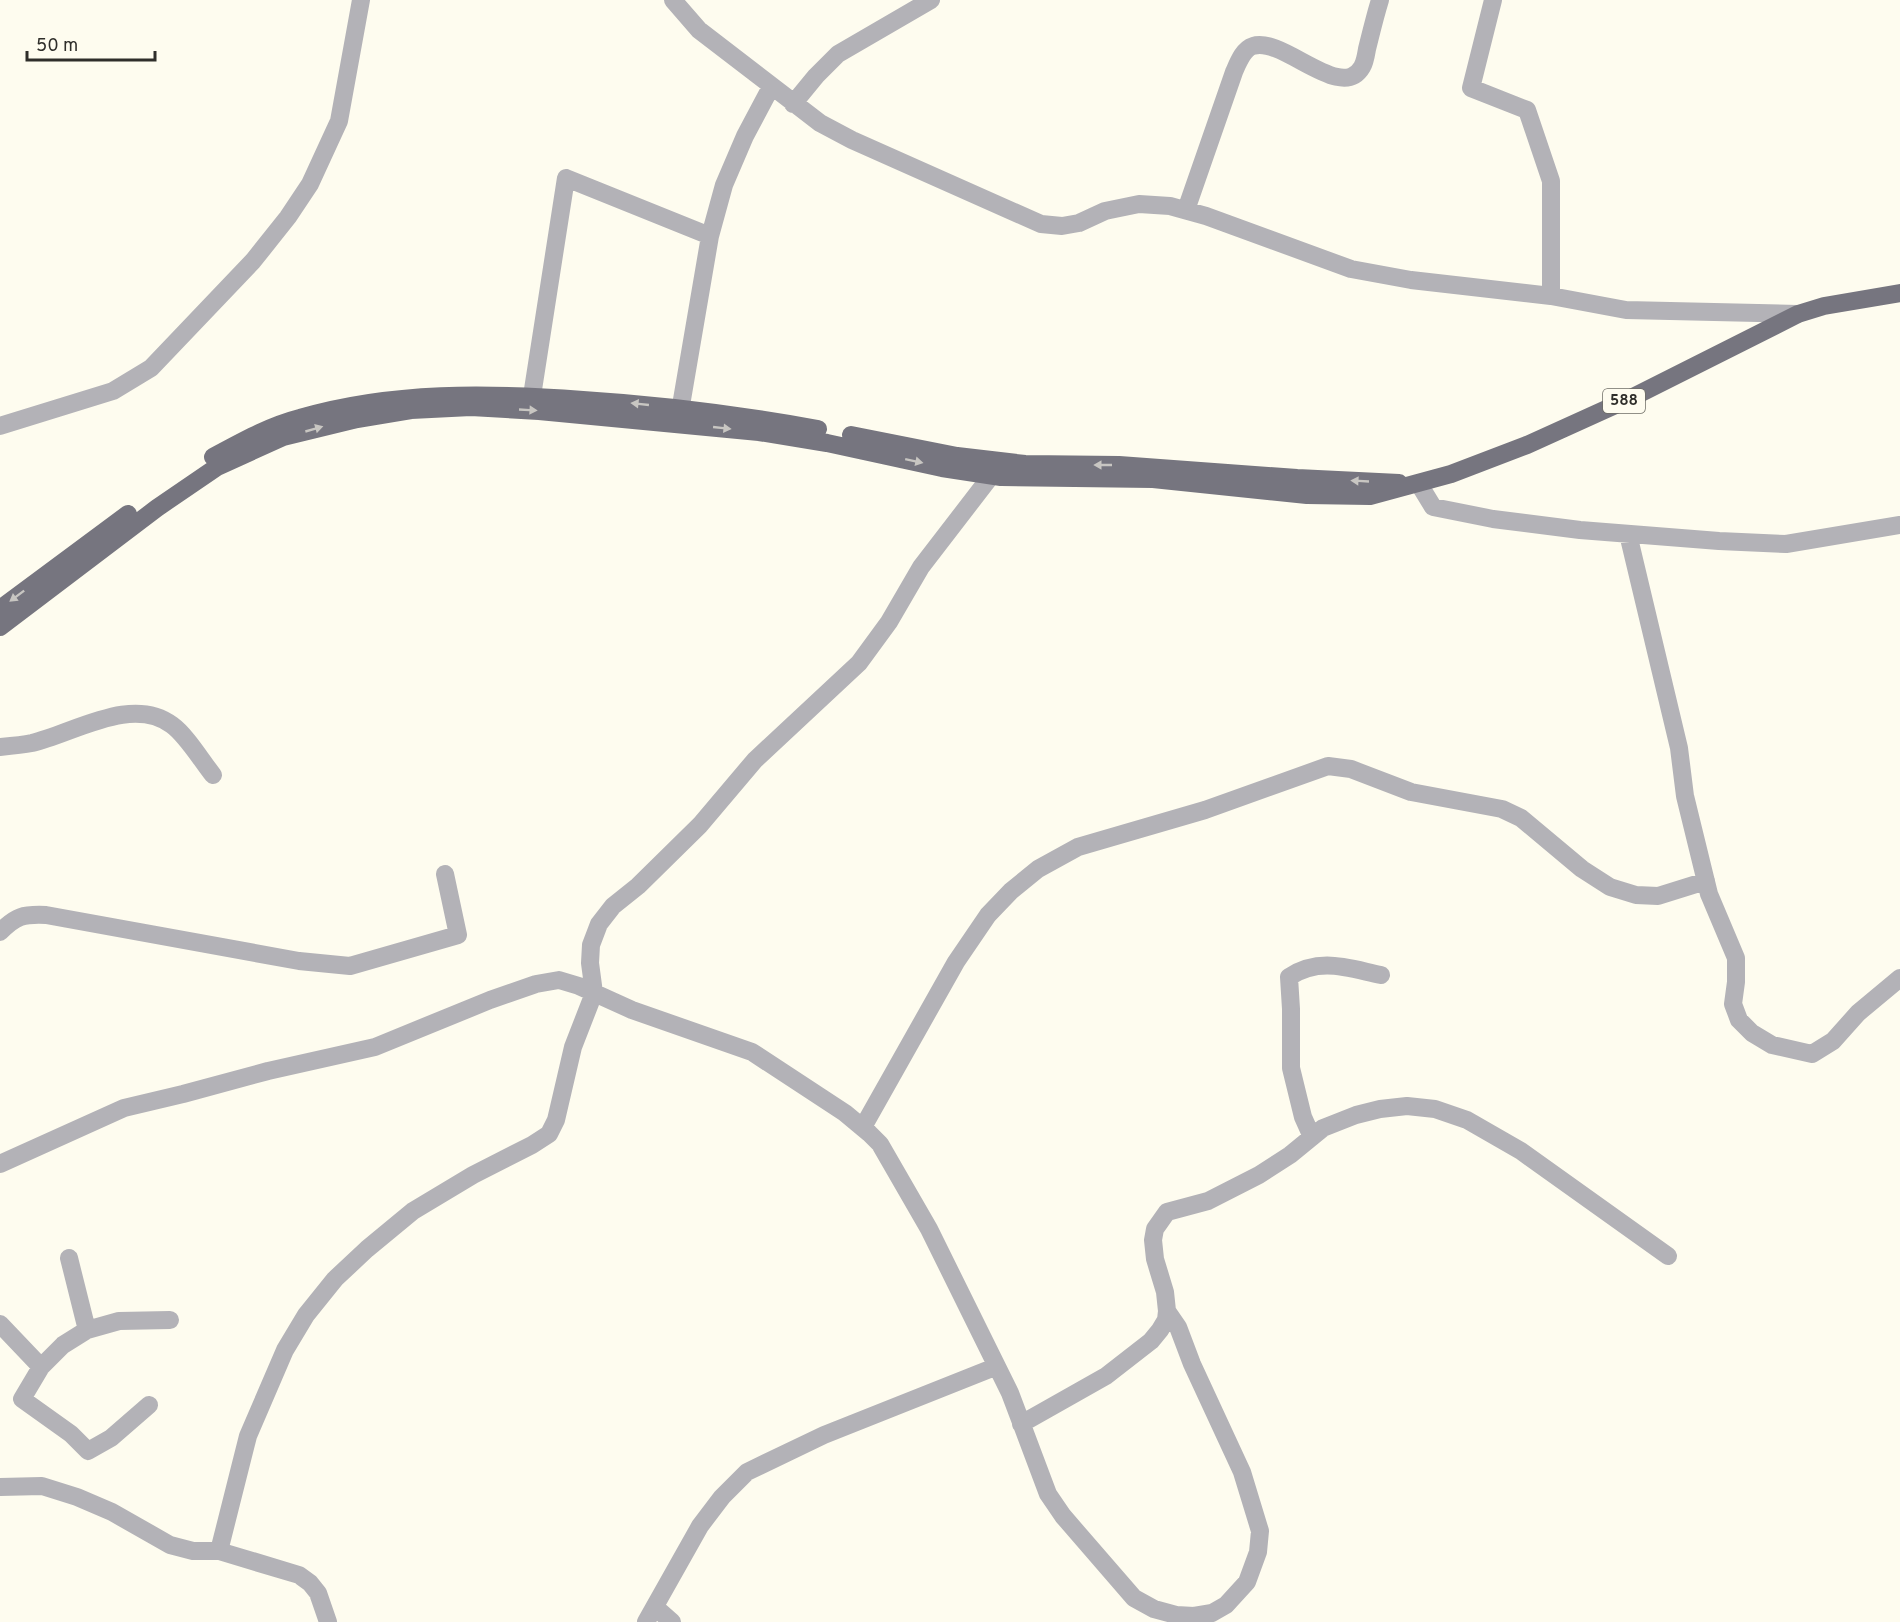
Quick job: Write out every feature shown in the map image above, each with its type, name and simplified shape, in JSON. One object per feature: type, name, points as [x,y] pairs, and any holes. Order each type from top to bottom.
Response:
[{"type":"main road","name":"588","points":[[1419,484],[1527,445],[1633,397],[1798,314],[1824,306],[1900,293]]},
{"type":"main road","points":[[0,609],[146,501],[205,461],[253,435],[298,418],[349,405],[453,394],[532,396],[641,404],[679,416]]},
{"type":"main road","points":[[0,627],[157,508],[217,467],[284,437],[322,426],[411,410],[471,407],[770,420],[957,456],[993,468],[1025,464],[1119,465],[1419,484]]},
{"type":"street","points":[[0,426],[113,391],[151,368],[254,261],[310,184],[332,139],[339,121],[361,0]]},
{"type":"street","points":[[673,0],[699,30],[820,123],[852,140],[1041,224],[1062,226],[1079,223],[1105,211],[1139,204],[1170,206],[1216,219],[1351,268],[1411,280],[1551,296],[1626,310],[1798,314]]},
{"type":"street","points":[[794,104],[816,76],[838,54],[931,0]]},
{"type":"street","points":[[1185,210],[1234,72],[1246,51],[1253,46],[1264,45],[1288,54],[1330,76],[1342,78],[1353,76],[1362,67],[1380,0]]},
{"type":"street","points":[[1494,0],[1471,88],[1527,110],[1551,181],[1551,296]]},
{"type":"street","points":[[679,416],[710,236],[724,185],[745,136],[771,87]]},
{"type":"street","points":[[532,396],[566,178],[710,236]]},
{"type":"street","points":[[219,1551],[248,1436],[285,1350],[306,1315],[335,1279],[413,1211],[549,1134],[556,1120],[573,1047],[594,993],[590,963],[591,945],[599,924],[613,906],[638,886],[700,825],[755,760],[859,663],[889,622],[921,567],[993,468]]},
{"type":"street","points":[[1419,484],[1432,507],[1493,519],[1628,534],[1786,544],[1900,525]]},
{"type":"street","points":[[1628,534],[1679,748],[1685,796],[1709,894],[1736,958],[1733,1004],[1739,1020],[1752,1033],[1772,1045],[1812,1054],[1833,1041],[1858,1013],[1900,978]]},
{"type":"street","points":[[0,747],[31,743],[116,715],[134,714],[165,720],[175,727],[213,775]]},
{"type":"street","points":[[863,1127],[956,962],[988,915],[1011,891],[1038,869],[1078,847],[1205,810],[1328,766],[1351,769],[1411,792],[1502,809],[1521,818],[1610,887],[1636,895],[1658,896],[1706,881]]},
{"type":"street","points":[[0,932],[17,917],[46,915],[299,961],[350,966],[458,935],[445,874]]},
{"type":"street","points":[[1312,1137],[1303,1117],[1291,1068],[1291,1009],[1288,977],[1312,966],[1337,966],[1381,975]]},
{"type":"street","points":[[0,1164],[124,1108],[268,1071],[375,1047],[490,1000],[536,984],[559,980],[632,1010],[752,1052],[845,1113],[880,1144],[928,1229],[1010,1393],[1048,1494],[1063,1516],[1134,1598],[1154,1609],[1176,1616],[1194,1616],[1212,1613],[1226,1605],[1247,1582],[1258,1552],[1260,1531],[1242,1472],[1192,1364],[1178,1326],[1167,1311]]},
{"type":"street","points":[[1021,1424],[1106,1376],[1137,1353],[1160,1330],[1166,1320],[1167,1311],[1153,1240],[1155,1229],[1167,1212],[1208,1201],[1259,1175],[1290,1155],[1323,1128],[1356,1115],[1407,1106],[1436,1109],[1467,1120],[1521,1151],[1668,1256]]},
{"type":"street","points":[[69,1258],[87,1330]]},
{"type":"street","points":[[149,1405],[111,1438],[88,1451],[71,1434],[22,1399],[41,1367],[63,1345],[87,1330],[119,1321],[170,1320]]},
{"type":"street","points":[[0,1324],[41,1367]]},
{"type":"street","points":[[672,1622],[650,1614],[700,1526],[722,1497],[747,1472],[824,1435],[995,1366]]},
{"type":"street","points":[[0,1487],[42,1486],[77,1497],[112,1512],[170,1545],[193,1551],[219,1551],[282,1569],[310,1582],[318,1593],[328,1622]]}]
